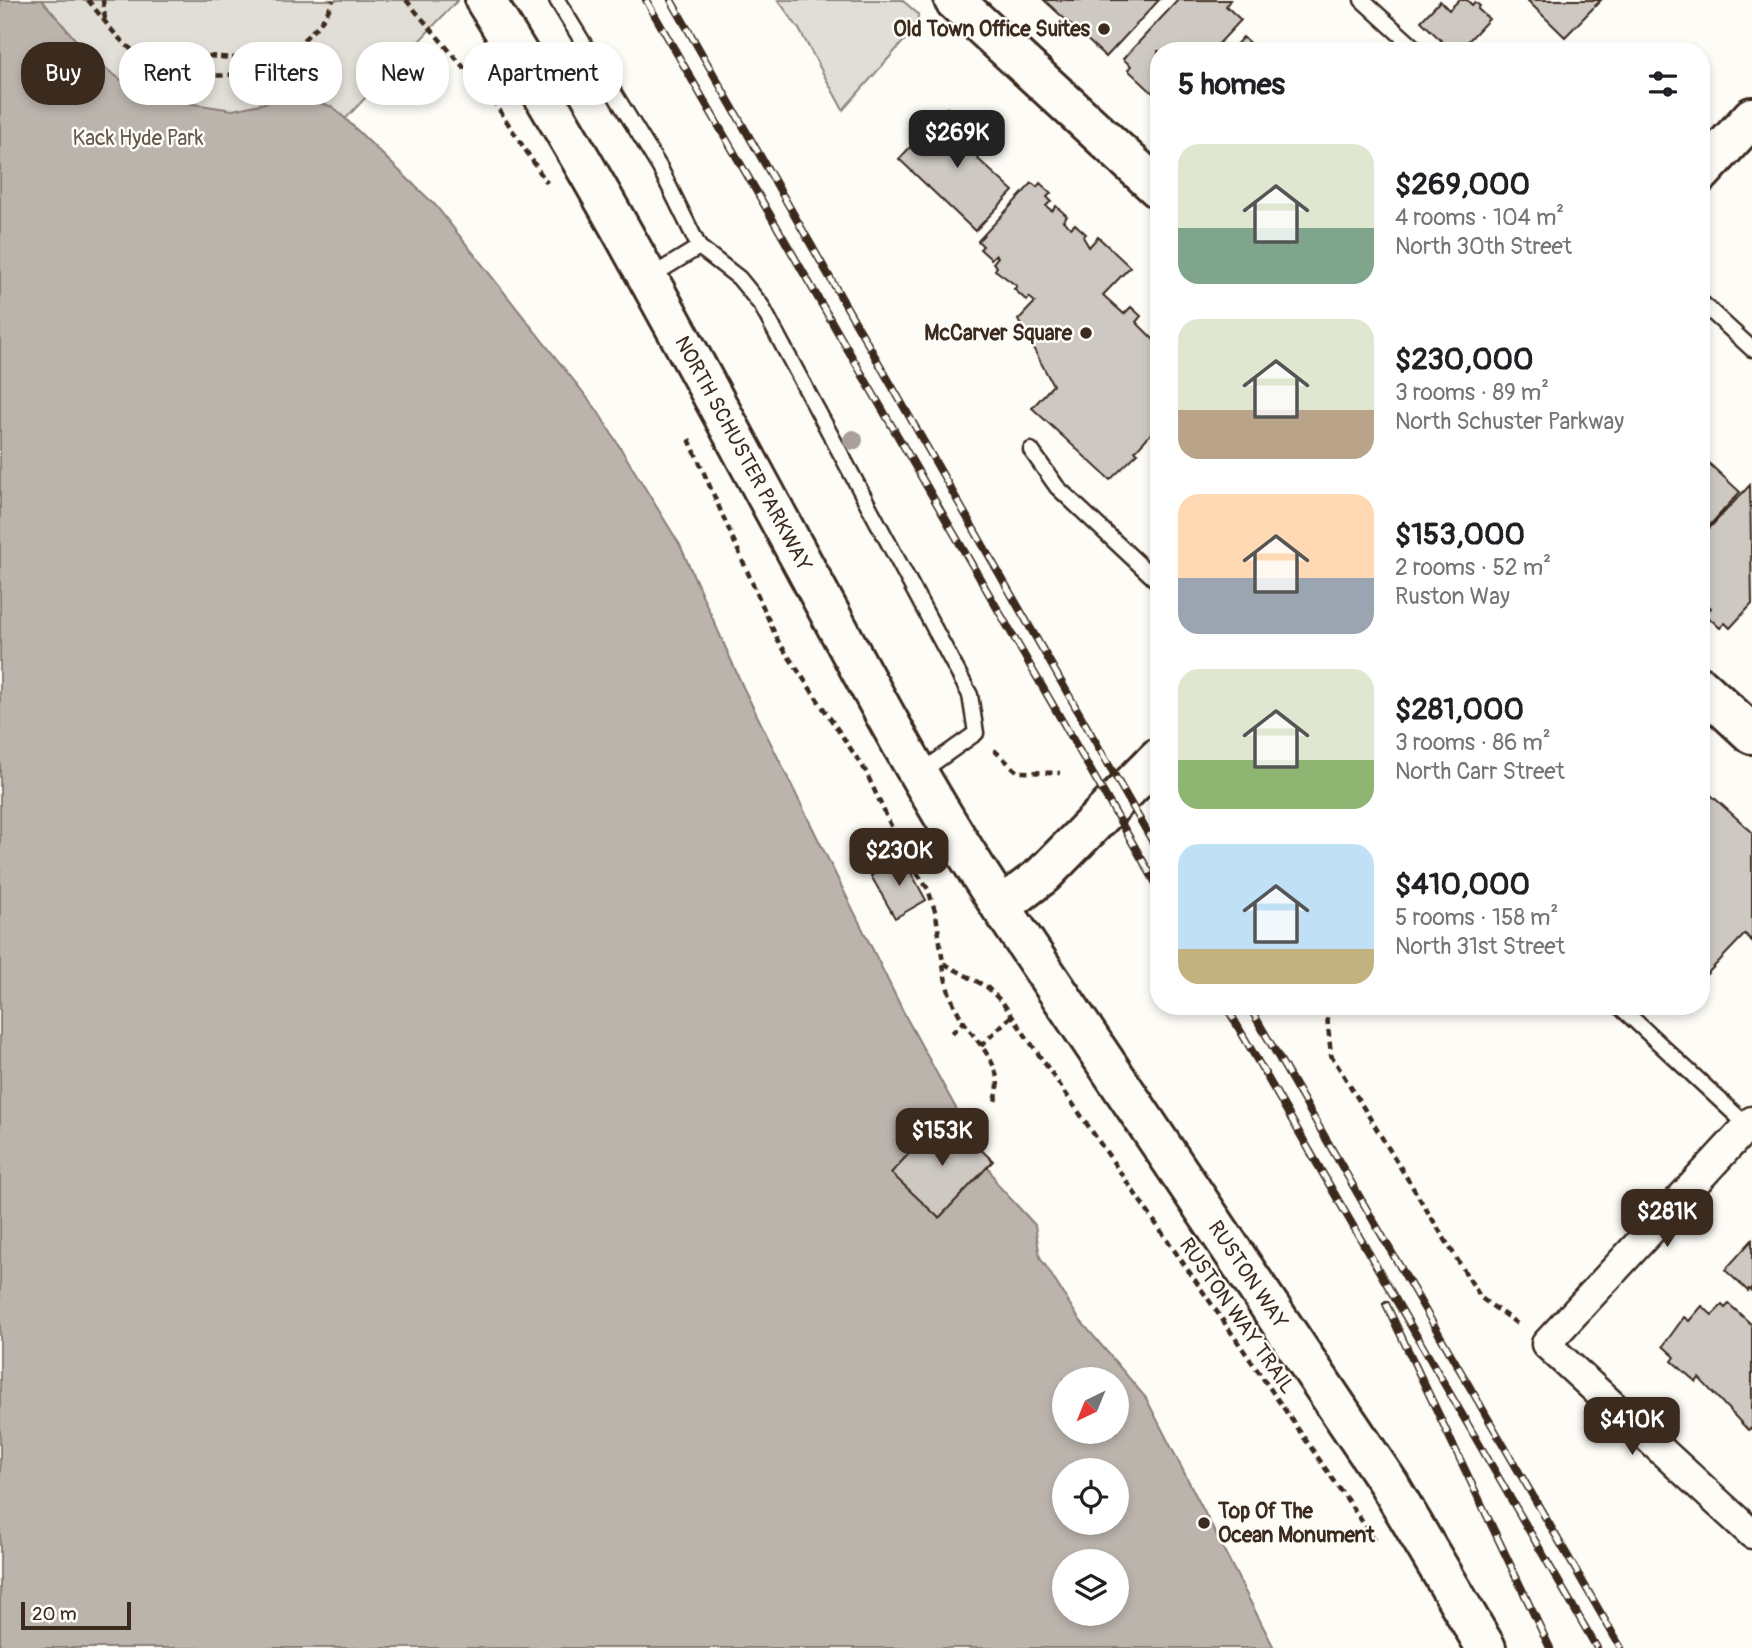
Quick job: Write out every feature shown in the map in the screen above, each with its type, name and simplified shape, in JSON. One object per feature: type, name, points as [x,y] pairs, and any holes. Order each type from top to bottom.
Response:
[{"type":"main road","name":"NORTH SCHUSTER PARKWAY","points":[[485,0],[536,80],[649,278],[917,775],[1001,907]]},
{"type":"main road","points":[[954,0],[1150,181]]},
{"type":"main road","points":[[1710,163],[1752,117]]},
{"type":"main road","points":[[1710,695],[1752,734]]},
{"type":"main road","points":[[1001,907],[1043,875],[1150,766]]},
{"type":"main road","name":"RUSTON WAY","points":[[1001,907],[1389,1484],[1485,1648]]},
{"type":"street","points":[[1751,1125],[1546,1343],[1752,1534]]},
{"type":"lane","points":[[557,0],[660,168],[699,247],[739,278],[761,305],[970,695],[976,733],[917,775]]},
{"type":"lane","points":[[1362,0],[1408,42]]},
{"type":"lane","points":[[649,278],[699,247]]},
{"type":"lane","points":[[1710,310],[1752,349]]},
{"type":"lane","points":[[1031,450],[1057,487],[1150,574]]},
{"type":"lane","points":[[1629,1015],[1751,1125]]},
{"type":"path","points":[[88,0],[125,42]]},
{"type":"path","points":[[103,0],[105,21]]},
{"type":"path","points":[[302,42],[330,11],[333,0]]},
{"type":"path","points":[[406,0],[496,105],[548,186]]},
{"type":"path","points":[[685,429],[778,640],[864,770],[905,856],[929,889],[936,914],[945,980],[964,1020],[994,1065],[1000,1086],[995,1101]]},
{"type":"path","points":[[976,733],[1018,772],[1060,773]]},
{"type":"path","name":"RUSTON WAY TRAIL","points":[[943,963],[987,987],[1003,1003],[1382,1550]]},
{"type":"path","points":[[1327,1015],[1331,1055],[1481,1298],[1546,1343]]},
{"type":"path","points":[[981,1046],[1011,1016]]},
{"type":"path","points":[[953,1033],[964,1020]]},
{"type":"green space","name":"Kack Hyde Park","points":[[0,0],[458,0],[418,42],[356,42],[356,105],[358,105],[77,402]]},
{"type":"green space","points":[[778,0],[902,0],[918,14],[917,26],[843,110],[799,29]]},
{"type":"shaded area","points":[[0,0],[42,0],[77,42],[21,42],[21,105],[105,105],[105,68],[119,78],[119,105],[200,105],[233,110],[256,105],[333,107],[436,206],[597,410],[680,545],[743,687],[907,1019],[998,1185],[1035,1225],[1040,1257],[1079,1319],[1120,1367],[1052,1367],[1052,1444],[1129,1444],[1129,1378],[1146,1398],[1274,1648],[0,1648]]},
{"type":"building","name":"Old Town Office Suites","points":[[1044,0],[1159,0],[1106,57]]},
{"type":"building","points":[[1178,0],[1230,0],[1226,6],[1241,20],[1220,42],[1150,42],[1150,90],[1128,70],[1131,66],[1123,59]]},
{"type":"building","points":[[1459,0],[1467,0],[1472,5],[1475,2],[1480,6],[1478,9],[1489,19],[1467,42],[1443,42],[1421,21],[1440,1],[1449,10]]},
{"type":"building","points":[[1527,0],[1601,0],[1565,37]]},
{"type":"building","points":[[947,108],[983,141],[978,159],[1013,191],[975,231],[899,159]]},
{"type":"building","name":"McCarver Square","points":[[1032,183],[1037,187],[1040,183],[1051,193],[1047,197],[1051,201],[1046,206],[1052,211],[1056,206],[1067,216],[1063,221],[1071,228],[1075,224],[1086,234],[1083,237],[1089,247],[1098,237],[1130,267],[1103,295],[1124,314],[1131,307],[1141,316],[1136,322],[1150,336],[1150,435],[1135,451],[1138,453],[1110,480],[1032,408],[1053,385],[1018,320],[1035,302],[1029,297],[1027,301],[1014,289],[1017,286],[995,270],[997,267],[993,263],[998,257],[995,255],[991,259],[980,249],[983,246],[978,241]]},
{"type":"building","points":[[1710,464],[1740,492],[1710,525]]},
{"type":"building","points":[[1750,485],[1752,604],[1730,628],[1725,623],[1720,628],[1710,619],[1710,527]]},
{"type":"building","points":[[1710,794],[1752,832],[1752,941],[1745,934],[1710,971]]},
{"type":"building","points":[[903,858],[926,900],[895,918],[871,876]]},
{"type":"building","points":[[937,1123],[949,1134],[956,1126],[993,1161],[939,1218],[891,1173]]},
{"type":"building","points":[[1752,1240],[1752,1291],[1748,1291],[1725,1270]]},
{"type":"building","points":[[1729,1304],[1752,1325],[1752,1428],[1748,1430],[1699,1378],[1696,1382],[1672,1361],[1675,1357],[1663,1346],[1684,1317],[1689,1321],[1702,1306],[1712,1315],[1722,1305],[1725,1308]]},
{"type":"railway","points":[[646,0],[1150,873]]},
{"type":"railway","points":[[671,0],[1150,837]]},
{"type":"railway","points":[[1231,1015],[1597,1648]]},
{"type":"railway","points":[[1254,1015],[1621,1648]]},
{"type":"railway","points":[[1386,1304],[1550,1648]]},
{"type":"place","name":"Old Town Office Suites","points":[[1104,29]]},
{"type":"place","name":"McCarver Square","points":[[1086,333]]},
{"type":"place","name":"Top Of The Ocean Monument","points":[[1204,1523]]}]
